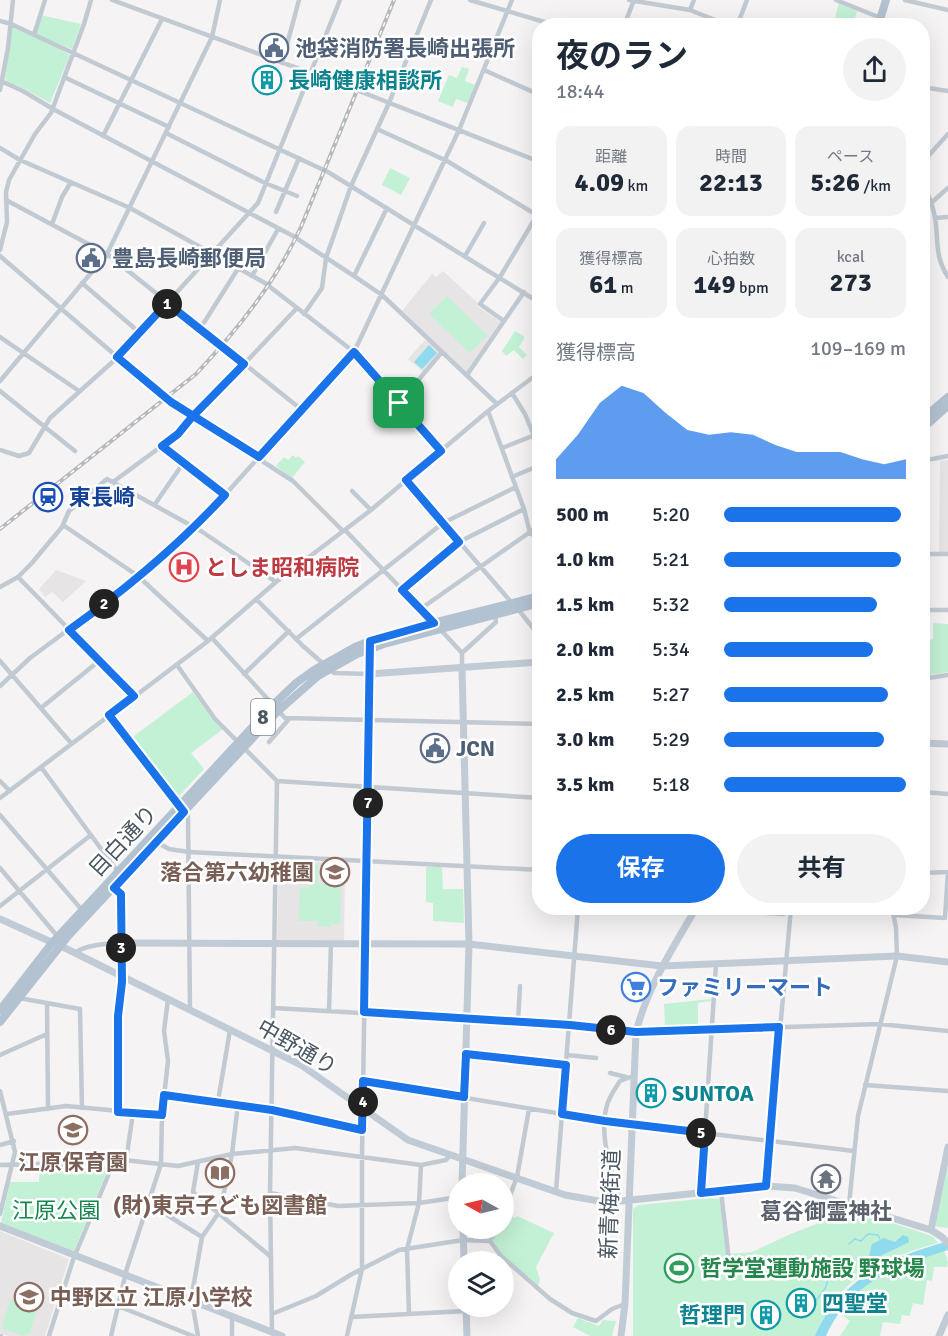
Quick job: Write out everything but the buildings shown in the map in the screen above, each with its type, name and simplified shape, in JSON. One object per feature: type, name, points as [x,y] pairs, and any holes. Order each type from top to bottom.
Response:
[{"type":"main road","points":[[880,18],[886,0]]},
{"type":"main road","points":[[930,412],[948,397]]},
{"type":"main road","points":[[930,422],[948,406]]},
{"type":"main road","name":"目白通り","points":[[437,627],[495,615],[532,599]]},
{"type":"main road","name":"目白通り","points":[[0,1022],[57,942],[114,888],[275,709],[327,666],[370,645],[515,606],[532,604]]},
{"type":"main road","name":"目白通り","points":[[0,1010],[82,910],[118,872],[184,812]]},
{"type":"street","points":[[13,0],[1,86],[23,91],[249,213],[326,258],[382,296],[497,404]]},
{"type":"street","points":[[34,35],[45,0]]},
{"type":"street","points":[[0,250],[7,222],[6,202],[9,180],[35,134],[53,109],[91,0]]},
{"type":"street","points":[[112,0],[532,159]]},
{"type":"street","points":[[0,381],[107,254],[212,37],[220,0]]},
{"type":"street","points":[[282,63],[299,0]]},
{"type":"street","points":[[0,450],[19,456],[26,455],[56,411],[117,357],[258,203],[340,0]]},
{"type":"street","points":[[304,314],[322,288],[326,258],[351,186],[389,103],[430,0]]},
{"type":"street","points":[[470,0],[532,18]]},
{"type":"street","points":[[0,686],[30,658],[138,576],[195,528],[354,352],[459,130],[512,0]]},
{"type":"street","points":[[626,18],[632,0],[690,10],[710,18]]},
{"type":"street","points":[[690,10],[694,0]]},
{"type":"street","points":[[740,18],[747,0]]},
{"type":"street","points":[[836,0],[872,18]]},
{"type":"street","points":[[852,6],[854,0]]},
{"type":"street","points":[[905,0],[948,10]]},
{"type":"street","points":[[103,136],[162,19]]},
{"type":"street","points":[[0,21],[72,52],[321,169],[532,298]]},
{"type":"street","points":[[484,70],[532,91]]},
{"type":"street","points":[[64,77],[119,103],[266,183],[297,196]]},
{"type":"street","points":[[930,89],[948,92]]},
{"type":"street","points":[[377,129],[445,160],[532,210]]},
{"type":"street","points":[[930,154],[948,134]]},
{"type":"street","points":[[0,148],[20,160],[130,208],[239,267],[354,352],[441,451]]},
{"type":"street","points":[[276,212],[299,158]]},
{"type":"street","points":[[52,224],[62,197],[71,182]]},
{"type":"street","points":[[948,188],[931,203],[935,218],[940,266],[948,277]]},
{"type":"street","points":[[0,203],[6,202],[107,254],[302,410]]},
{"type":"street","points":[[354,276],[387,208]]},
{"type":"street","points":[[935,218],[948,217]]},
{"type":"street","points":[[465,256],[484,223]]},
{"type":"street","points":[[504,321],[480,304],[500,278],[532,225]]},
{"type":"street","points":[[252,276],[278,229]]},
{"type":"street","points":[[0,256],[165,398],[259,457],[308,494],[462,653],[469,944],[462,1173]]},
{"type":"street","points":[[200,329],[239,267]]},
{"type":"street","points":[[82,283],[140,333]]},
{"type":"street","points":[[467,375],[524,292]]},
{"type":"street","points":[[113,482],[178,434],[192,416],[297,308]]},
{"type":"street","points":[[0,337],[79,391]]},
{"type":"street","points":[[399,403],[442,352]]},
{"type":"street","points":[[0,798],[210,639],[276,582],[371,510],[488,411],[532,378]]},
{"type":"street","points":[[0,391],[75,451]]},
{"type":"street","points":[[512,393],[532,430]]},
{"type":"street","points":[[419,610],[530,533],[524,509],[488,411]]},
{"type":"street","points":[[502,448],[532,435]]},
{"type":"street","points":[[162,446],[225,495]]},
{"type":"street","points":[[930,459],[948,456]]},
{"type":"street","points":[[155,504],[183,462]]},
{"type":"street","points":[[512,477],[532,468]]},
{"type":"street","points":[[0,587],[18,577],[37,559],[63,525],[69,511],[107,479],[195,528],[276,582]]},
{"type":"street","points":[[406,480],[532,627]]},
{"type":"street","points":[[297,639],[443,523],[516,487]]},
{"type":"street","points":[[352,491],[371,510]]},
{"type":"street","points":[[402,590],[459,542],[524,509]]},
{"type":"street","points":[[63,525],[138,576],[210,639],[285,718],[532,724]]},
{"type":"street","points":[[930,554],[948,554]]},
{"type":"street","points":[[18,577],[134,696]]},
{"type":"street","points":[[256,599],[334,673],[369,674],[532,663]]},
{"type":"street","points":[[930,610],[948,610]]},
{"type":"street","points":[[462,653],[496,622],[495,615]]},
{"type":"street","points":[[244,674],[289,631]]},
{"type":"street","points":[[347,1336],[362,1269],[370,645]]},
{"type":"street","points":[[0,661],[71,744]]},
{"type":"street","points":[[41,708],[99,661]]},
{"type":"street","points":[[177,665],[215,719],[277,780],[532,797]]},
{"type":"street","points":[[930,678],[948,675]]},
{"type":"street","points":[[109,715],[184,812],[189,852],[190,1010]]},
{"type":"street","points":[[269,742],[289,719]]},
{"type":"street","points":[[930,743],[948,744]]},
{"type":"street","points":[[41,767],[118,872]]},
{"type":"street","points":[[271,1334],[270,1193],[277,780]]},
{"type":"street","points":[[0,781],[10,791]]},
{"type":"street","points":[[930,793],[948,794]]},
{"type":"street","points":[[0,815],[82,910]]},
{"type":"street","points":[[0,906],[91,835]]},
{"type":"street","points":[[156,842],[169,849],[189,852],[532,870]]},
{"type":"street","points":[[0,868],[20,890],[57,942]]},
{"type":"street","points":[[849,1205],[858,1116],[897,956],[894,915],[945,918],[948,872],[930,873]]},
{"type":"street","points":[[114,888],[121,894],[122,982],[118,1016],[118,1112]]},
{"type":"street","points":[[556,1191],[578,915]]},
{"type":"street","name":"新青梅街道","points":[[621,1336],[625,1304],[624,1201],[631,1124],[629,1077],[636,1032],[643,1006],[692,915]]},
{"type":"street","points":[[766,1186],[786,962],[787,915]]},
{"type":"street","name":"中野通り","points":[[0,919],[57,942],[301,1065],[408,1140],[556,1191],[579,1198],[624,1201],[766,1186],[795,1188],[931,1230],[947,1242]]},
{"type":"street","points":[[75,953],[94,945],[121,943],[469,944],[663,966],[897,956],[948,962]]},
{"type":"street","points":[[329,1011],[331,944]]},
{"type":"street","points":[[701,1193],[716,964]]},
{"type":"street","points":[[518,1022],[520,986]]},
{"type":"street","points":[[19,998],[80,1009],[82,1108]]},
{"type":"street","points":[[111,1336],[125,1275],[160,1164],[162,1115],[168,1061],[164,1031],[168,999]]},
{"type":"street","points":[[47,1003],[48,1108]]},
{"type":"street","points":[[274,1008],[570,1025],[636,1032],[880,1024],[948,1031]]},
{"type":"street","points":[[218,1101],[230,1030]]},
{"type":"street","points":[[0,1054],[47,1034]]},
{"type":"street","points":[[466,1054],[566,1065]]},
{"type":"street","points":[[567,1055],[596,1058]]},
{"type":"street","points":[[610,1073],[629,1077]]},
{"type":"street","points":[[624,1201],[608,1151],[605,1121],[608,1102],[620,1081],[629,1077]]},
{"type":"street","points":[[363,1081],[605,1121],[854,1151]]},
{"type":"street","points":[[865,1085],[948,1091]]},
{"type":"street","points":[[0,1091],[15,1152],[0,1214]]},
{"type":"street","points":[[164,1095],[272,1110],[362,1130]]},
{"type":"street","points":[[198,1336],[192,1301],[202,1237],[219,1215],[232,1154],[238,1104]]},
{"type":"street","points":[[7,1114],[66,1106],[162,1115]]},
{"type":"street","points":[[514,1185],[529,1109]]},
{"type":"street","points":[[126,1161],[133,1113]]},
{"type":"street","points":[[0,1123],[9,1121]]},
{"type":"street","points":[[0,1145],[14,1141]]},
{"type":"street","points":[[931,1230],[948,1147]]},
{"type":"street","points":[[0,1165],[72,1166],[115,1159],[178,1166],[232,1154],[303,1148],[422,1165],[446,1160],[451,1154]]},
{"type":"street","points":[[49,1336],[75,1256],[115,1159]]},
{"type":"street","points":[[198,1162],[193,1192],[270,1256]]},
{"type":"street","points":[[409,1314],[407,1249],[419,1203],[422,1165]]},
{"type":"street","points":[[721,1191],[729,1261]]},
{"type":"street","points":[[0,1192],[7,1192]]},
{"type":"street","points":[[270,1193],[339,1206],[419,1203],[448,1199]]},
{"type":"street","points":[[148,1203],[202,1237]]},
{"type":"street","points":[[0,1226],[271,1334],[282,1336]]},
{"type":"street","points":[[272,1314],[316,1296],[399,1250],[463,1240],[490,1241],[501,1256],[534,1286],[572,1313],[596,1321],[612,1309],[625,1304]]},
{"type":"street","points":[[463,1240],[464,1251]]},
{"type":"street","points":[[118,1306],[193,1336]]},
{"type":"street","points":[[351,1317],[448,1311]]},
{"type":"street","points":[[942,1335],[948,1315]]},
{"type":"street","points":[[232,1317],[232,1336]]},
{"type":"street","points":[[466,1317],[467,1336]]},
{"type":"shaded area","points":[[443,271],[478,303],[477,306],[501,322],[467,372],[402,311],[432,274],[436,277]]},
{"type":"shaded area","points":[[424,341],[440,352],[423,372],[408,359]]},
{"type":"shaded area","points":[[948,460],[948,552],[939,552],[940,461]]},
{"type":"shaded area","points":[[56,570],[86,581],[63,602],[52,592],[45,597],[39,589]]},
{"type":"shaded area","points":[[281,860],[345,863],[344,941],[277,940],[279,862]]},
{"type":"shaded area","name":"中野区立 江原小学校","points":[[0,1231],[69,1259],[45,1336],[8,1336],[0,1333]]},
{"type":"green space","points":[[839,3],[857,11],[855,18],[835,18]]},
{"type":"green space","points":[[40,15],[81,24],[72,49],[36,35],[70,55],[50,103],[7,82],[5,78],[11,24],[34,35]]},
{"type":"green space","points":[[462,67],[469,69],[465,81],[475,85],[468,103],[456,99],[453,107],[438,101],[449,75],[457,78]]},
{"type":"green space","points":[[390,168],[410,178],[401,195],[382,185]]},
{"type":"green space","points":[[447,296],[487,335],[470,353],[429,314]]},
{"type":"green space","points":[[515,331],[525,337],[519,347],[527,355],[523,359],[514,350],[506,356],[502,351]]},
{"type":"green space","points":[[293,455],[305,462],[292,478],[276,466],[284,457],[288,460]]},
{"type":"green space","points":[[933,623],[948,624],[948,672],[930,675],[930,640],[933,639]]},
{"type":"green space","points":[[193,692],[213,720],[223,729],[191,753],[204,769],[178,797],[175,797],[130,739]]},
{"type":"green space","points":[[309,865],[318,865],[318,883],[341,884],[340,924],[331,924],[330,927],[318,926],[318,921],[299,921],[300,888],[309,888]]},
{"type":"green space","points":[[426,867],[442,867],[443,889],[463,889],[464,923],[433,921],[433,903],[426,902]]},
{"type":"green space","points":[[711,999],[711,1001],[698,1003],[698,1027],[665,1028],[664,1004]]},
{"type":"green space","name":"江原公園","points":[[110,1164],[74,1251],[1,1223],[10,1182],[39,1182],[40,1166],[72,1171]]},
{"type":"green space","points":[[948,1166],[948,1228],[935,1226]]},
{"type":"green space","points":[[720,1199],[728,1254],[752,1252],[793,1233],[853,1210],[932,1236],[938,1243],[892,1258],[862,1274],[849,1284],[829,1310],[819,1336],[633,1336],[633,1209],[639,1205]]},
{"type":"green space","points":[[517,1216],[554,1233],[536,1267],[540,1280],[538,1286],[514,1265],[514,1251],[499,1251],[494,1239],[514,1239],[514,1218]]},
{"type":"green space","points":[[944,1251],[948,1262],[947,1267],[934,1267],[932,1281],[927,1280],[923,1305],[913,1303],[910,1316],[902,1315],[900,1324],[883,1322],[880,1336],[840,1336],[850,1321],[839,1313],[862,1289],[887,1273]]},
{"type":"green space","points":[[13,1298],[35,1305],[37,1309],[30,1333],[24,1336],[3,1329],[2,1326]]},
{"type":"green space","points":[[578,1318],[599,1326],[603,1320],[616,1321],[612,1336],[590,1336],[573,1327]]},
{"type":"water","points":[[429,345],[437,353],[422,369],[414,362]]},
{"type":"water","points":[[903,1235],[908,1237],[909,1242],[872,1262],[868,1260],[872,1244],[884,1238],[895,1242]]},
{"type":"water","points":[[948,1241],[948,1250],[910,1263],[876,1279],[848,1302],[836,1317],[826,1336],[815,1336],[826,1316],[853,1284],[887,1263]]},
{"type":"waterway","points":[[849,1244],[855,1239],[861,1241],[868,1234],[878,1235],[880,1239]]},
{"type":"waterway","points":[[815,1302],[826,1287],[828,1278]]},
{"type":"waterway","points":[[809,1313],[816,1304]]},
{"type":"railway","points":[[0,529],[196,374],[254,305],[280,267],[301,227],[394,0]]},
{"type":"place","name":"池袋消防署長崎出張所","points":[[274,48]]},
{"type":"place","name":"長崎健康相談所","points":[[267,80]]},
{"type":"place","name":"豊島長崎郵便局","points":[[91,258]]},
{"type":"place","name":"東長崎","points":[[48,497]]},
{"type":"place","name":"としま昭和病院","points":[[184,567]]},
{"type":"place","name":"JCN","points":[[435,748]]},
{"type":"place","name":"落合第六幼稚園","points":[[335,872]]},
{"type":"place","name":"ファミリーマート","points":[[636,987]]},
{"type":"place","name":"SUNTOA","points":[[651,1093]]},
{"type":"place","name":"江原保育園","points":[[73,1130]]},
{"type":"place","name":"(財)東京子ども図書館","points":[[220,1173]]},
{"type":"place","name":"葛谷御霊神社","points":[[826,1179]]},
{"type":"place","name":"哲学堂運動施設 野球場","points":[[679,1268]]},
{"type":"place","name":"中野区立 江原小学校","points":[[29,1297]]},
{"type":"place","name":"四聖堂","points":[[801,1303]]},
{"type":"place","name":"哲理門","points":[[766,1315]]},
{"type":"route","points":[[399,403],[354,352],[259,457],[192,416],[165,398],[117,357],[167,303],[244,364],[192,416],[178,434],[162,446],[225,495],[195,528],[69,630],[134,696],[109,715],[177,800],[184,812],[114,888],[121,894],[122,982],[118,1016],[118,1112],[162,1115],[164,1095],[272,1110],[362,1130],[363,1081],[464,1097],[466,1054],[566,1065],[562,1114],[705,1133],[701,1193],[766,1186],[779,1027],[636,1032],[570,1025],[364,1012],[370,641],[434,623],[402,590],[459,542],[406,480],[441,451],[399,403]]}]
